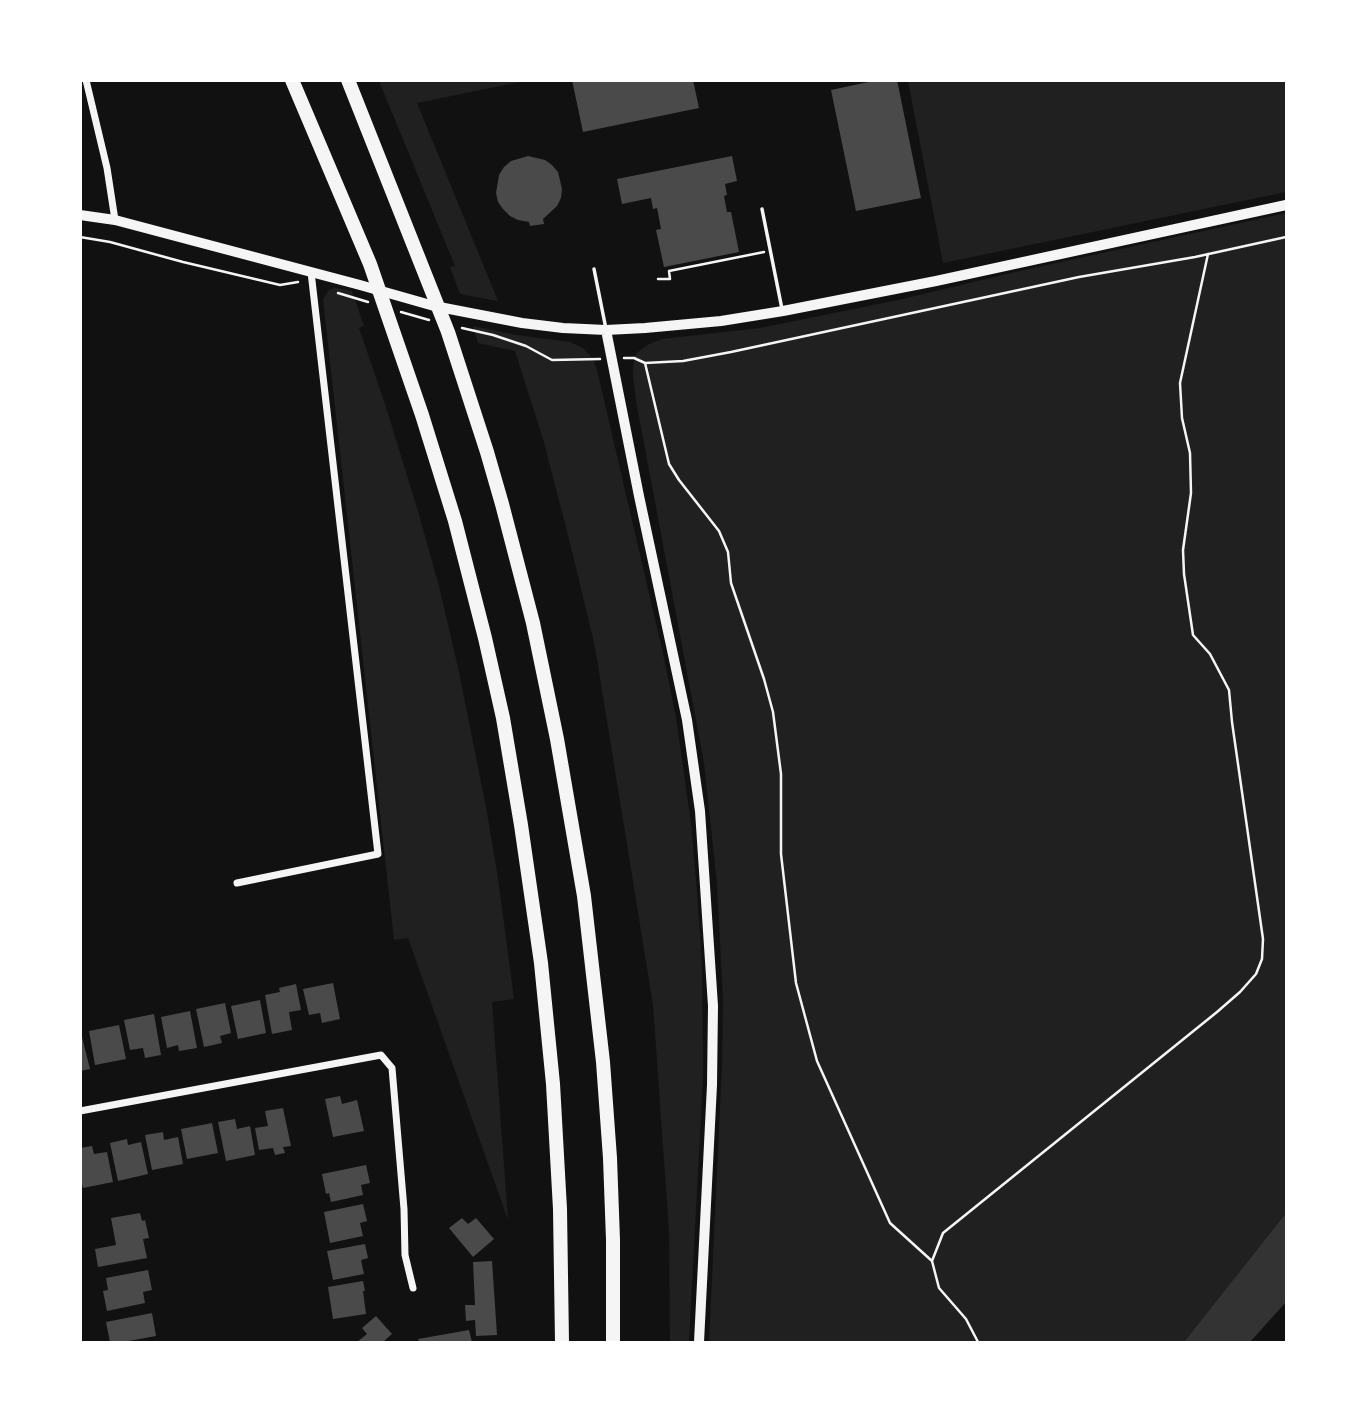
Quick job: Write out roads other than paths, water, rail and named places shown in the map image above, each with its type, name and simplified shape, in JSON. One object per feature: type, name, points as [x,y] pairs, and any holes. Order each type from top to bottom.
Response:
[{"type":"highway","points":[[292,80],[370,264],[422,415],[455,521],[503,718],[541,963],[553,1084],[560,1209],[562,1342]]},
{"type":"highway","points":[[348,80],[448,332],[502,504],[533,623],[578,858],[603,1062],[613,1240],[613,1342]]},
{"type":"street","points":[[86,80],[107,168],[115,220]]},
{"type":"street","points":[[80,215],[115,220],[434,306],[522,323],[606,330],[721,321],[783,311],[1286,205]]},
{"type":"street","points":[[237,883],[378,854],[311,272]]},
{"type":"street","points":[[606,330],[687,720],[700,811],[713,1006],[712,1085],[699,1342]]},
{"type":"street","points":[[80,1111],[381,1055],[392,1068],[404,1209],[405,1255],[413,1288]]},
{"type":"lane","points":[[762,209],[783,311]]},
{"type":"lane","points":[[594,269],[606,330]]}]
